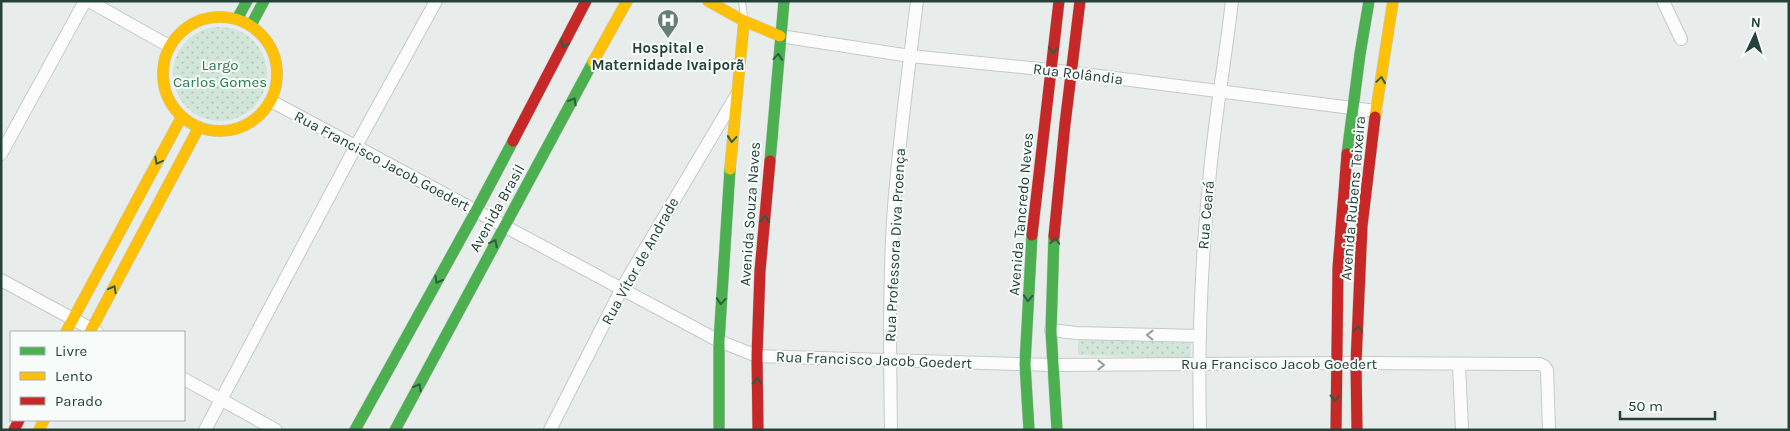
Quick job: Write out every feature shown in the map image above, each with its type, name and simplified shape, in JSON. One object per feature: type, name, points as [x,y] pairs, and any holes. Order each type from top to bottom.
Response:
[{"type":"street","points":[[1,154],[87,1],[169,46]]},
{"type":"street","points":[[237,19],[247,1]]},
{"type":"street","points":[[251,25],[264,1]]},
{"type":"street","points":[[204,430],[436,1]]},
{"type":"street","name":"Avenida Brasil","points":[[354,430],[476,211],[586,1]]},
{"type":"street","name":"Avenida Brasil","points":[[395,430],[627,1]]},
{"type":"street","points":[[708,1],[744,21],[780,36]]},
{"type":"street","name":"Avenida Souza Naves","points":[[758,430],[757,356],[760,271],[784,1]]},
{"type":"street","name":"Rua Professora Diva Proença","points":[[891,430],[890,360],[893,221],[917,1]]},
{"type":"street","name":"Avenida Tancredo Neves","points":[[1029,430],[1025,364],[1031,244],[1059,1]]},
{"type":"street","points":[[1057,430],[1052,365],[1054,250],[1070,73],[1080,1]]},
{"type":"street","name":"Rua Ceará","points":[[1200,430],[1198,365],[1201,281],[1208,182],[1232,1]]},
{"type":"street","name":"Avenida Rubens Teixeira","points":[[1336,430],[1335,364],[1344,175],[1369,1]]},
{"type":"street","name":"Avenida Rubens Teixeira","points":[[1357,430],[1356,363],[1362,226],[1376,111],[1393,1]]},
{"type":"street","points":[[1663,1],[1681,39]]},
{"type":"street","points":[[219,16],[237,19],[251,25],[264,36],[274,51],[278,68],[277,85],[271,101],[261,115],[247,124],[232,130],[215,131],[199,127],[181,118],[166,94],[163,78],[164,62],[169,46],[182,31],[199,20],[219,16]]},
{"type":"street","name":"Avenida Souza Naves","points":[[719,430],[718,341],[736,96],[744,21]]},
{"type":"street","name":"Rua Rolândia","points":[[780,36],[910,56],[1051,70],[1376,111]]},
{"type":"street","name":"Rua Vítor de Andrade","points":[[550,430],[622,288],[736,96]]},
{"type":"street","name":"Rua Francisco Jacob Goedert","points":[[271,101],[718,341],[757,356],[1052,365],[1540,364],[1547,370],[1550,430]]},
{"type":"street","points":[[67,331],[181,118]]},
{"type":"street","points":[[1,280],[93,331],[199,127]]},
{"type":"street","name":"Rua Francisco Jacob Goedert","points":[[1052,330],[1076,333],[1199,336]]},
{"type":"street","points":[[1460,365],[1462,430]]},
{"type":"street","points":[[185,380],[276,430]]},
{"type":"lane","points":[[742,1],[744,21]]},
{"type":"green space","name":"Largo Carlos Gomes","points":[[220,27],[238,31],[253,41],[263,56],[267,74],[263,92],[253,107],[238,117],[220,121],[202,117],[187,107],[177,92],[173,74],[177,56],[187,41],[202,31]]},
{"type":"green space","points":[[1078,339],[1191,343],[1190,359],[1078,355]]},
{"type":"traffic: fast","points":[[237,19],[247,1]]},
{"type":"traffic: fast","points":[[251,25],[264,1]]},
{"type":"traffic: fast","points":[[770,161],[784,1]]},
{"type":"traffic: fast","points":[[1347,154],[1369,1]]},
{"type":"traffic: fast","points":[[395,430],[593,62]]},
{"type":"traffic: fast","points":[[355,430],[513,141]]},
{"type":"traffic: fast","points":[[719,430],[719,341],[730,169]]},
{"type":"traffic: fast","points":[[1029,430],[1025,364],[1032,235]]},
{"type":"traffic: fast","points":[[1054,236],[1051,331],[1057,430]]},
{"type":"traffic: slow","points":[[593,62],[627,1]]},
{"type":"traffic: slow","points":[[708,1],[744,21],[780,36]]},
{"type":"traffic: slow","points":[[1375,117],[1393,1]]},
{"type":"traffic: slow","points":[[220,17],[242,21],[261,33],[273,52],[277,74],[273,96],[261,115],[242,127],[220,131],[198,127],[179,115],[167,96],[163,74],[167,52],[179,33],[198,21],[220,17]]},
{"type":"traffic: slow","points":[[730,169],[744,21]]},
{"type":"traffic: slow","points":[[67,331],[181,118]]},
{"type":"traffic: slow","points":[[91,331],[199,127]]},
{"type":"traffic: slow","points":[[39,430],[44,421]]},
{"type":"traffic: jam","points":[[513,141],[586,1]]},
{"type":"traffic: jam","points":[[1032,235],[1059,1]]},
{"type":"traffic: jam","points":[[1054,236],[1080,1]]},
{"type":"traffic: jam","points":[[1357,430],[1356,363],[1362,226],[1375,117]]},
{"type":"traffic: jam","points":[[1336,430],[1338,268],[1347,154]]},
{"type":"traffic: jam","points":[[758,430],[757,356],[760,271],[770,161]]},
{"type":"traffic: jam","points":[[14,430],[18,421]]},
{"type":"place","name":"Hospital e Maternidade Ivaiporã","points":[[668,39]]}]
